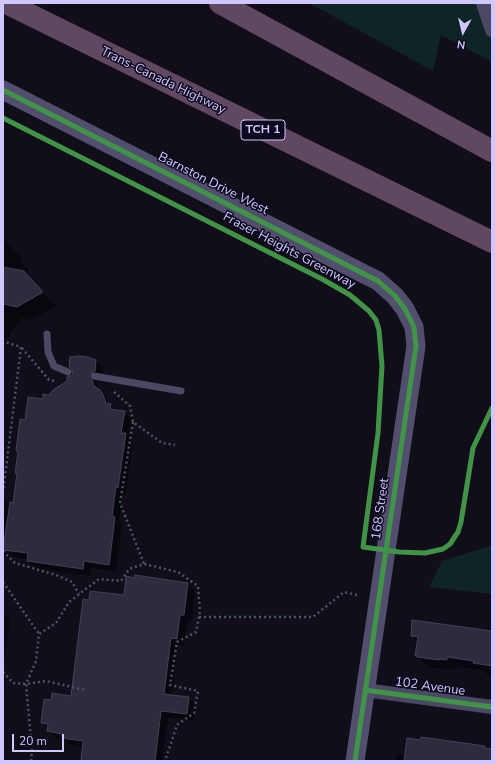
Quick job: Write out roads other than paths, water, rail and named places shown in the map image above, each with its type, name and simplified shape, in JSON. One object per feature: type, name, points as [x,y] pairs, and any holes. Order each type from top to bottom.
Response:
[{"type":"highway","name":"Trans-Canada Highway","points":[[6,3],[492,242]]},
{"type":"highway","points":[[220,3],[492,151]]},
{"type":"street","points":[[483,3],[492,30]]},
{"type":"street","name":"Barnston Drive West","points":[[3,90],[378,281],[395,296],[405,309]]},
{"type":"street","name":"168 Street","points":[[355,761],[416,346],[414,327],[405,309]]},
{"type":"street","name":"102 Avenue","points":[[365,690],[492,706]]},
{"type":"lane","points":[[3,8],[34,18]]},
{"type":"lane","points":[[47,334],[48,352],[54,366],[68,372]]},
{"type":"lane","points":[[94,376],[181,391]]}]
